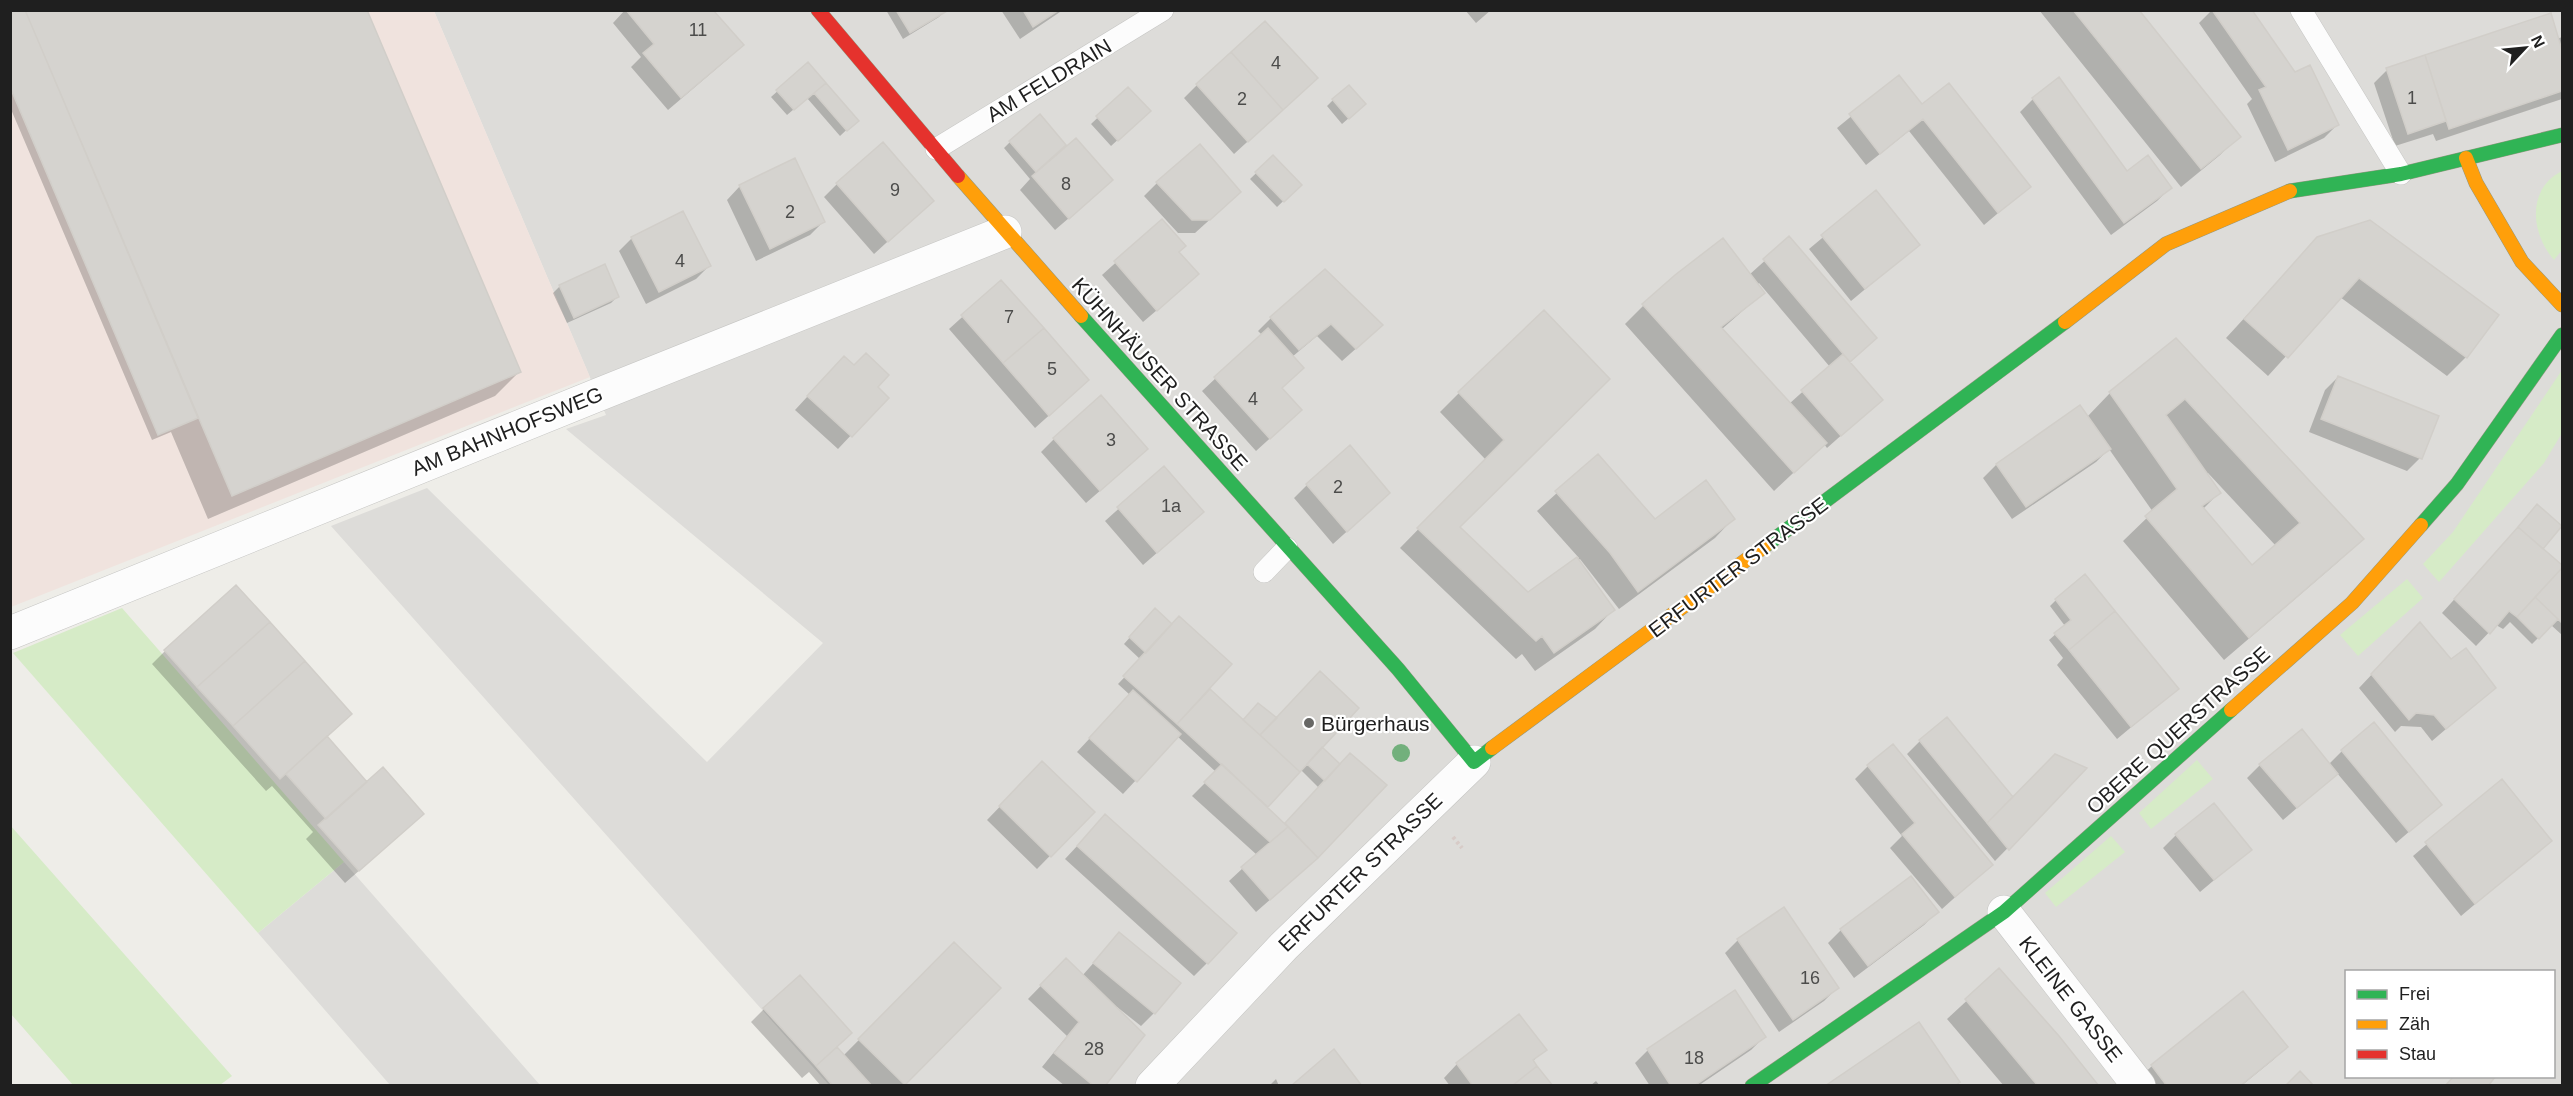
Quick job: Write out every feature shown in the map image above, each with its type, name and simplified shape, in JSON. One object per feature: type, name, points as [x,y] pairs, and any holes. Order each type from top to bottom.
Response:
[{"type":"street","name":"KÜHNHÄUSER STRASSE","points":[[818,10],[1005,232],[1418,692],[1474,762]]},
{"type":"street","name":"ERFURTER STRASSE","points":[[1152,1086],[1284,946],[1474,762],[2005,369],[2166,244],[2284,192],[2401,174],[2562,135]]},
{"type":"street","points":[[2466,158],[2476,183],[2522,262],[2562,305]]},
{"type":"street","name":"AM BAHNHOFSWEG","points":[[10,633],[1005,232]]},
{"type":"street","name":"OBERE QUERSTRASSE","points":[[1752,1086],[2004,912],[2352,603],[2457,484],[2562,335]]},
{"type":"street","name":"KLEINE GASSE","points":[[2004,912],[2139,1086]]},
{"type":"lane","name":"AM FELDRAIN","points":[[936,149],[1163,10]]},
{"type":"lane","points":[[2301,10],[2401,174]]},
{"type":"lane","points":[[1264,572],[1287,548]]},
{"type":"shaded area","points":[[11,11],[434,11],[590,377],[11,607]]},
{"type":"shaded area","points":[[434,11],[2562,11],[2562,1085],[829,1085],[331,526],[427,488],[707,762],[823,643],[566,429],[606,415]]},
{"type":"shaded area","points":[[344,862],[540,1085],[390,1085],[258,933]]},
{"type":"green space","points":[[2562,171],[2562,250],[2554,260],[2540,238],[2536,213],[2542,189],[2550,179]]},
{"type":"green space","points":[[2562,370],[2562,433],[2544,463],[2439,582],[2423,564],[2453,532]]},
{"type":"green space","points":[[2407,579],[2423,598],[2358,656],[2340,635]]},
{"type":"green space","points":[[122,608],[344,862],[258,933],[13,653]]},
{"type":"green space","points":[[2197,760],[2213,779],[2151,829],[2139,813]]},
{"type":"green space","points":[[10,825],[232,1076],[220,1085],[73,1085],[11,1014]]},
{"type":"green space","points":[[2111,836],[2125,852],[2056,907],[2045,893]]},
{"type":"building","points":[[10,10],[25,10],[198,418],[158,435],[10,87]]},
{"type":"building","points":[[25,10],[367,10],[521,372],[232,496]]},
{"type":"building","points":[[626,10],[713,10],[744,45],[681,98],[643,53],[654,44]]},
{"type":"building","points":[[896,10],[947,10],[947,11],[910,33]]},
{"type":"building","points":[[1023,10],[1059,10],[1033,27]]},
{"type":"building","points":[[2073,10],[2139,10],[2241,137],[2201,169]]},
{"type":"building","points":[[2212,10],[2252,10],[2295,72],[2310,65],[2339,125],[2288,150],[2259,90],[2266,87]]},
{"type":"building","points":[[2551,13],[2562,50],[2562,91],[2449,129],[2425,55]]},
{"type":"building","points":[[1265,21],[1318,78],[1283,110],[1231,52]]},
{"type":"building","points":[[1231,52],[1283,110],[1248,142],[1196,84]]},
{"type":"building","points":[[2425,55],[2446,121],[2408,134],[2386,68]]},
{"type":"building","points":[[808,62],[826,83],[794,110],[776,90]]},
{"type":"building","points":[[1899,75],[1922,104],[1949,83],[2031,187],[1998,213],[1923,119],[1880,154],[1849,114]]},
{"type":"building","points":[[2059,77],[2127,171],[2148,155],[2172,188],[2124,223],[2032,98]]},
{"type":"building","points":[[826,83],[859,121],[847,131],[814,93]]},
{"type":"building","points":[[1349,85],[1366,104],[1349,119],[1332,99]]},
{"type":"building","points":[[1128,87],[1151,111],[1118,141],[1096,116]]},
{"type":"building","points":[[1040,114],[1066,145],[1036,172],[1009,141]]},
{"type":"building","points":[[1076,138],[1113,180],[1069,219],[1032,176]]},
{"type":"building","points":[[883,142],[934,201],[888,242],[836,183]]},
{"type":"building","points":[[1200,144],[1241,192],[1210,220],[1192,220],[1156,182]]},
{"type":"building","points":[[1273,155],[1302,185],[1284,202],[1255,172]]},
{"type":"building","points":[[795,158],[825,222],[770,249],[739,185]]},
{"type":"building","points":[[1876,190],[1920,245],[1865,289],[1821,235]]},
{"type":"building","points":[[683,211],[711,266],[659,292],[631,237]]},
{"type":"building","points":[[1162,219],[1186,246],[1179,252],[1199,274],[1157,311],[1114,261]]},
{"type":"building","points":[[2370,220],[2499,315],[2467,358],[2359,278],[2288,358],[2244,319],[2317,237]]},
{"type":"building","points":[[1789,236],[1877,338],[1850,362],[1763,259]]},
{"type":"building","points":[[1723,238],[1765,293],[1721,327],[1827,443],[1794,473],[1642,304]]},
{"type":"building","points":[[605,264],[619,297],[574,318],[559,285]]},
{"type":"building","points":[[1325,269],[1383,325],[1356,349],[1331,324],[1299,350],[1270,317]]},
{"type":"building","points":[[1001,280],[1044,328],[1003,363],[961,315]]},
{"type":"building","points":[[1544,310],[1610,379],[1460,527],[1528,592],[1577,557],[1615,610],[1554,653],[1542,636],[1536,641],[1417,528],[1504,440],[1458,392]]},
{"type":"building","points":[[1044,328],[1089,380],[1049,416],[1003,363]]},
{"type":"building","points":[[1268,328],[1304,368],[1282,388],[1302,410],[1270,439],[1214,377]]},
{"type":"building","points":[[2176,338],[2364,539],[2249,638],[2145,516],[2177,489],[2109,392]],"holes":[[[2185,399],[2300,523],[2252,565],[2202,506],[2221,493],[2166,415]]]},
{"type":"building","points":[[866,353],[889,375],[878,387],[889,398],[852,437],[807,396],[844,356],[854,365]]},
{"type":"building","points":[[1843,354],[1883,400],[1841,436],[1801,390]]},
{"type":"building","points":[[2338,376],[2439,416],[2422,459],[2321,419]]},
{"type":"building","points":[[1101,395],[1148,449],[1100,491],[1053,438]]},
{"type":"building","points":[[2080,405],[2111,449],[2026,507],[1996,464]]},
{"type":"building","points":[[1350,445],[1390,493],[1347,532],[1306,484]]},
{"type":"building","points":[[1598,454],[1655,519],[1706,480],[1735,519],[1638,592],[1610,553],[1555,491]]},
{"type":"building","points":[[1164,466],[1204,512],[1157,553],[1117,507]]},
{"type":"building","points":[[2537,504],[2562,526],[2543,549],[2518,527]]},
{"type":"building","points":[[2518,527],[2562,565],[2562,568],[2517,617],[2509,611],[2490,634],[2454,599]]},
{"type":"building","points":[[2562,568],[2562,623],[2535,597]]},
{"type":"building","points":[[2085,574],[2115,611],[2069,650],[2054,633],[2071,620],[2055,599]]},
{"type":"building","points":[[236,585],[270,622],[197,687],[164,650]]},
{"type":"building","points":[[2535,597],[2558,619],[2539,639],[2517,617]]},
{"type":"building","points":[[1155,608],[1172,624],[1146,653],[1129,637]]},
{"type":"building","points":[[2115,611],[2179,689],[2131,727],[2069,650]]},
{"type":"building","points":[[1179,616],[1232,664],[1177,724],[1123,676]]},
{"type":"building","points":[[270,622],[305,661],[233,726],[197,687]]},
{"type":"building","points":[[2420,622],[2451,659],[2466,648],[2496,688],[2446,729],[2434,715],[2416,713],[2409,720],[2371,674]]},
{"type":"building","points":[[305,661],[352,714],[280,779],[233,726]]},
{"type":"building","points":[[1320,671],[1359,708],[1300,772],[1260,735]]},
{"type":"building","points":[[1210,689],[1300,772],[1268,807],[1177,724]]},
{"type":"building","points":[[1133,690],[1181,734],[1137,782],[1089,738]]},
{"type":"building","points":[[1258,703],[1277,718],[1260,735],[1243,720]]},
{"type":"building","points":[[1947,717],[2013,797],[1987,823],[1919,740]]},
{"type":"building","points":[[2374,722],[2442,805],[2409,832],[2341,750]]},
{"type":"building","points":[[2302,729],[2338,774],[2297,808],[2259,764]]},
{"type":"building","points":[[327,736],[367,782],[326,819],[286,774]]},
{"type":"building","points":[[1893,744],[1993,865],[1955,897],[1902,834],[1915,823],[1867,765]]},
{"type":"building","points":[[1322,747],[1340,764],[1325,781],[1307,764]]},
{"type":"building","points":[[1350,753],[1387,785],[1318,858],[1285,823]]},
{"type":"building","points":[[2055,754],[2087,768],[2009,850],[1987,823]]},
{"type":"building","points":[[1042,761],[1095,812],[1051,857],[999,806]]},
{"type":"building","points":[[1222,764],[1288,827],[1270,842],[1204,782]]},
{"type":"building","points":[[383,767],[424,814],[359,871],[318,825]]},
{"type":"building","points":[[2502,779],[2552,841],[2475,904],[2425,842]]},
{"type":"building","points":[[2214,803],[2252,850],[2214,880],[2175,834]]},
{"type":"building","points":[[1105,814],[1237,933],[1208,964],[1077,846]]},
{"type":"building","points":[[1288,827],[1318,858],[1270,900],[1241,867]]},
{"type":"building","points":[[1911,876],[1939,912],[1868,966],[1840,929]]},
{"type":"building","points":[[1784,907],[1839,988],[1793,1020],[1737,939]]},
{"type":"building","points":[[1119,932],[1181,983],[1155,1014],[1093,963]]},
{"type":"building","points":[[954,942],[1001,988],[905,1085],[858,1039]]},
{"type":"building","points":[[1066,958],[1145,1035],[1105,1086],[1094,1086],[1054,1053],[1079,1022],[1040,985]]},
{"type":"building","points":[[1999,968],[2059,1036],[2099,1086],[2038,1086],[1965,999]]},
{"type":"building","points":[[800,975],[852,1033],[816,1066],[763,1008]]},
{"type":"building","points":[[1735,990],[1766,1037],[1694,1086],[1671,1086],[1647,1049]]},
{"type":"building","points":[[2243,991],[2288,1047],[2240,1086],[2167,1086],[2151,1065]]},
{"type":"building","points":[[1519,1014],[1547,1050],[1533,1060],[1537,1066],[1512,1086],[1473,1086],[1456,1063]]},
{"type":"building","points":[[1919,1022],[1960,1082],[1955,1086],[1825,1086]]},
{"type":"building","points":[[837,1047],[872,1086],[833,1086],[816,1066]]},
{"type":"building","points":[[1334,1049],[1362,1086],[1291,1086]]},
{"type":"building","points":[[1537,1066],[1553,1086],[1512,1086]]},
{"type":"building","points":[[2300,1071],[2314,1086],[2285,1086]]},
{"type":"building","points":[[2452,1078],[2494,1078],[2488,1086],[2445,1086]]},
{"type":"traffic: fast","points":[[2290,191],[2401,174],[2562,135]]},
{"type":"traffic: fast","points":[[1081,316],[1398,669],[1474,762],[1492,748]]},
{"type":"traffic: fast","points":[[1765,546],[2065,322]]},
{"type":"traffic: fast","points":[[2421,525],[2457,484],[2562,335]]},
{"type":"traffic: fast","points":[[1752,1086],[2004,912],[2231,710]]},
{"type":"traffic: slow","points":[[2466,158],[2476,183],[2522,262],[2562,305]]},
{"type":"traffic: slow","points":[[958,176],[1081,316]]},
{"type":"traffic: slow","points":[[2065,322],[2166,244],[2290,191]]},
{"type":"traffic: slow","points":[[2231,710],[2352,603],[2421,525]]},
{"type":"traffic: slow","points":[[1492,748],[1765,546]]},
{"type":"traffic: jam","points":[[818,10],[958,176]]},
{"type":"place","name":"Bürgerhaus","points":[[1309,723]]}]
